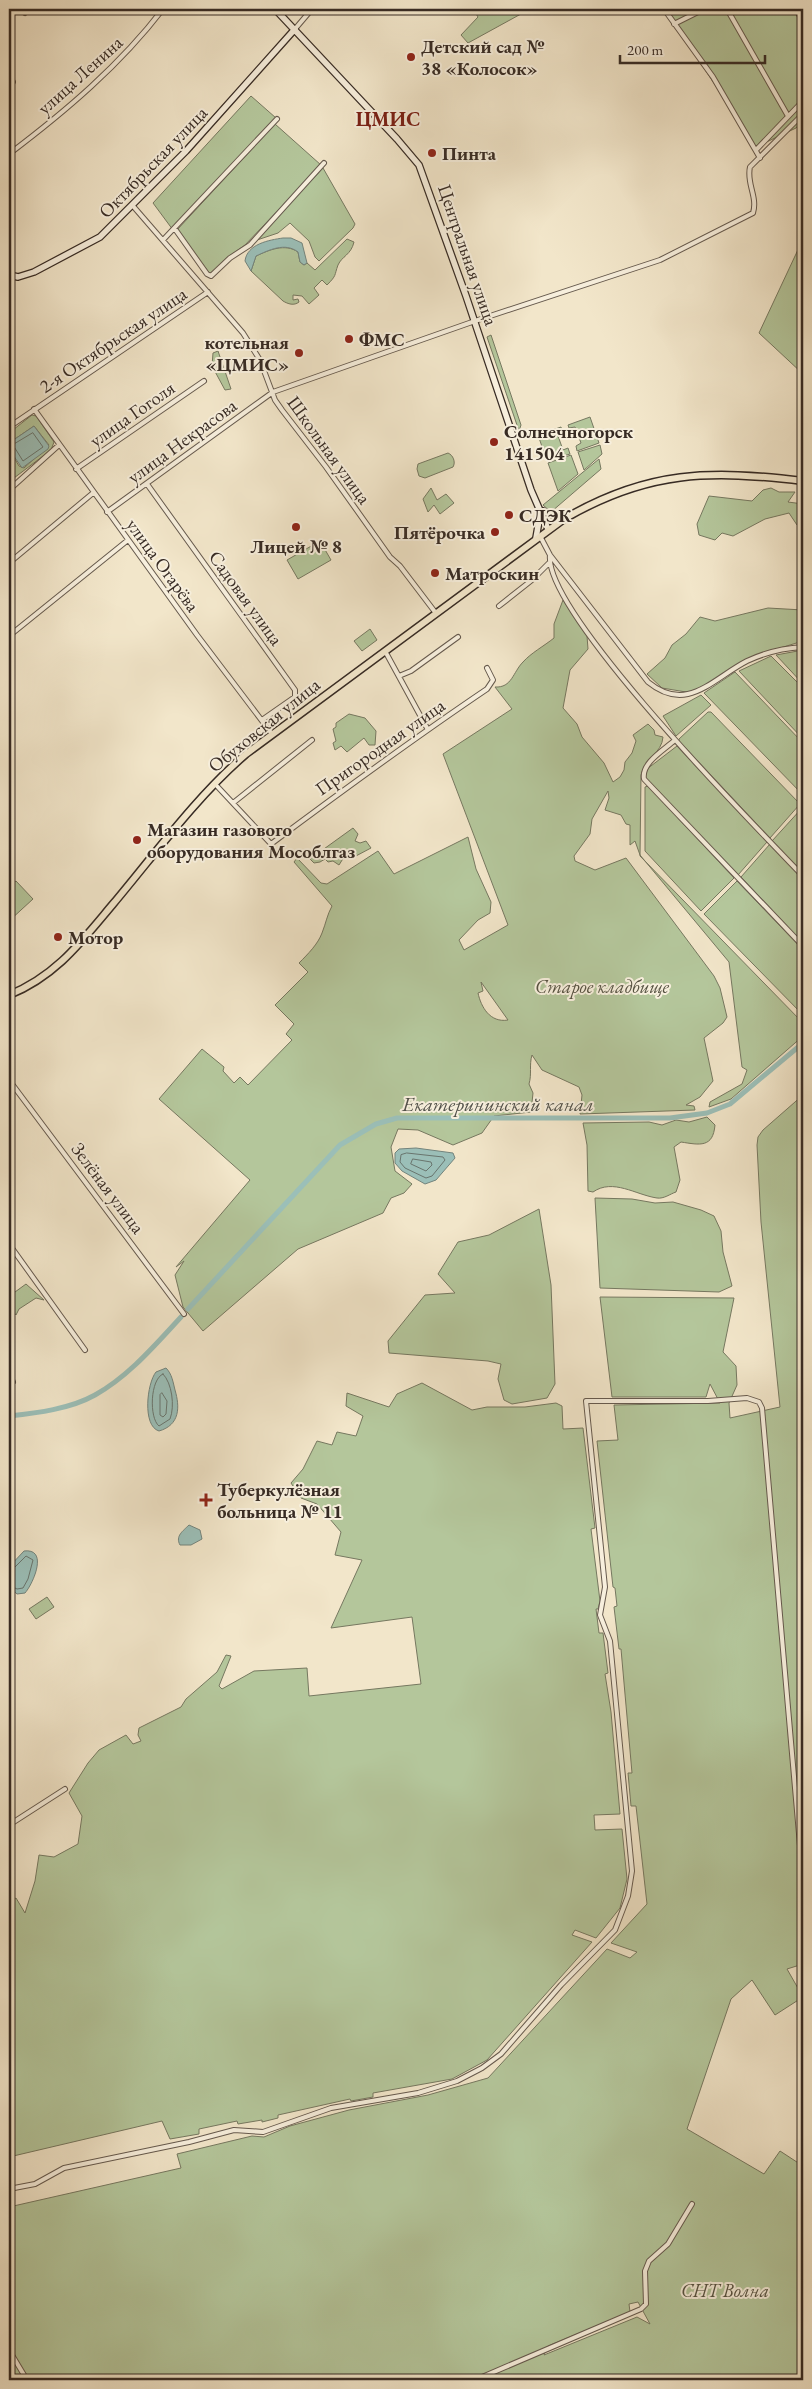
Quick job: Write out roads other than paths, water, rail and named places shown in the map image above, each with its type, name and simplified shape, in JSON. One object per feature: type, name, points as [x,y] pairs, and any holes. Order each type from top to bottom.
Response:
[{"type":"main road","name":"Обуховская улица","points":[[9,996],[42,979],[69,956],[235,763],[548,529],[610,495],[651,482],[704,474],[756,476],[803,482]]},
{"type":"street","name":"улица Ленина","points":[[9,154],[57,116],[108,71],[164,9]]},
{"type":"street","name":"Центральная улица","points":[[275,9],[416,160],[475,321],[531,490],[548,529]]},
{"type":"street","points":[[295,29],[312,9]]},
{"type":"street","points":[[664,9],[713,77],[760,158],[803,114]]},
{"type":"street","points":[[674,24],[704,9]]},
{"type":"street","points":[[727,9],[788,116]]},
{"type":"street","points":[[796,9],[802,15],[803,22]]},
{"type":"street","name":"Октябрьская улица","points":[[10,278],[34,272],[91,244],[134,206],[202,135],[295,29]]},
{"type":"street","points":[[756,150],[803,101]]},
{"type":"street","points":[[163,240],[277,119]]},
{"type":"street","name":"улица Некрасова","points":[[107,512],[273,392],[475,321],[660,260],[753,213],[756,204],[748,175],[750,167],[760,158]]},
{"type":"street","points":[[175,229],[207,274],[211,276],[230,258],[250,245],[324,164]]},
{"type":"street","name":"Школьная улица","points":[[134,206],[249,341],[260,360],[282,410],[326,467],[390,557],[400,566],[435,612]]},
{"type":"street","name":"2-я Октябрьская улица","points":[[9,428],[208,292]]},
{"type":"street","name":"улица Гоголя","points":[[76,469],[204,380]]},
{"type":"street","name":"улица Огарёва","points":[[34,410],[93,493],[272,734]]},
{"type":"street","points":[[9,490],[59,445]]},
{"type":"street","name":"Садовая улица","points":[[147,484],[295,690],[295,697],[262,720]]},
{"type":"street","points":[[9,563],[93,493]]},
{"type":"street","points":[[564,519],[540,510],[538,537],[648,682],[657,690],[668,694],[693,694],[749,660],[772,652],[803,647]]},
{"type":"street","points":[[9,636],[128,540]]},
{"type":"street","points":[[550,555],[549,564],[573,614],[674,740],[803,876]]},
{"type":"street","points":[[499,606],[549,564]]},
{"type":"street","points":[[399,676],[410,671],[458,637]]},
{"type":"street","points":[[384,650],[427,728]]},
{"type":"street","name":"Пригородная улица","points":[[233,802],[271,844],[330,798],[408,746],[427,728],[491,686],[493,680],[486,668]]},
{"type":"street","points":[[215,784],[233,802],[312,740]]},
{"type":"street","points":[[674,740],[644,769],[644,779],[803,946]]},
{"type":"street","name":"Зелёная улица","points":[[9,1080],[184,1314]]},
{"type":"street","points":[[9,1244],[85,1350]]},
{"type":"street","points":[[9,1373],[13,1382]]},
{"type":"street","points":[[9,2189],[35,2184],[64,2168],[189,2142],[234,2130],[263,2132],[330,2108],[418,2093],[457,2081],[482,2068],[501,2054],[561,1985],[615,1930],[628,1896],[632,1871],[610,1641],[600,1615],[605,1587],[586,1400],[708,1401],[747,1398],[759,1402],[763,1418],[803,1880]]},
{"type":"street","points":[[9,1825],[65,1789]]},
{"type":"street","points":[[474,2380],[641,2309],[646,2304],[645,2272],[649,2261],[668,2244],[692,2204]]},
{"type":"street","points":[[9,2350],[27,2380]]},
{"type":"water","points":[[283,238],[291,238],[302,243],[307,263],[304,265],[300,262],[298,252],[282,247],[256,256],[251,271],[245,261],[250,251],[260,244]]},
{"type":"water","points":[[34,426],[49,446],[48,449],[22,468],[9,449],[9,443]]},
{"type":"water","points":[[416,1148],[453,1153],[455,1158],[436,1180],[425,1184],[402,1171],[395,1163],[395,1153],[399,1149]]},
{"type":"water","points":[[166,1368],[173,1381],[178,1409],[175,1420],[159,1431],[150,1421],[148,1413],[150,1385],[156,1372]]},
{"type":"water","points":[[189,1525],[200,1530],[202,1539],[191,1545],[180,1545],[179,1536]]},
{"type":"water","points":[[24,1551],[32,1552],[36,1555],[37,1568],[32,1582],[25,1593],[17,1594],[9,1587],[9,1567]]},
{"type":"waterway","name":"Екатерининский канал","points":[[188,1309],[340,1145],[376,1124],[397,1118],[670,1118],[707,1113],[730,1104],[803,1043]]},
{"type":"waterway","name":"Екатерининский канал","points":[[9,1416],[64,1407],[95,1395],[119,1379],[181,1317]]},
{"type":"place","name":"Детский сад № 38 «Колосок»","points":[[411,57]]},
{"type":"place","name":"Пинта","points":[[432,153]]},
{"type":"place","name":"ФМС","points":[[349,339]]},
{"type":"place","name":"котельная «ЦМИС»","points":[[299,353]]},
{"type":"place","name":"Солнечногорск 141504","points":[[494,442]]},
{"type":"place","name":"СДЭК","points":[[509,515]]},
{"type":"place","name":"Лицей № 8","points":[[296,527]]},
{"type":"place","name":"Пятёрочка","points":[[495,532]]},
{"type":"place","name":"Матроскин","points":[[435,573]]},
{"type":"place","name":"Магазин газового оборудования Мособлгаз","points":[[137,840]]},
{"type":"place","name":"Мотор","points":[[58,937]]},
{"type":"place","name":"Туберкулёзная больница № 11","points":[[206,1500]]},
{"type":"district","name":"ЦМИС","points":[[388,119]]},
{"type":"park label","name":"Старое кладбище","points":[[602,986]]},
{"type":"park label","name":"СНТ Волна","points":[[725,2290]]}]
